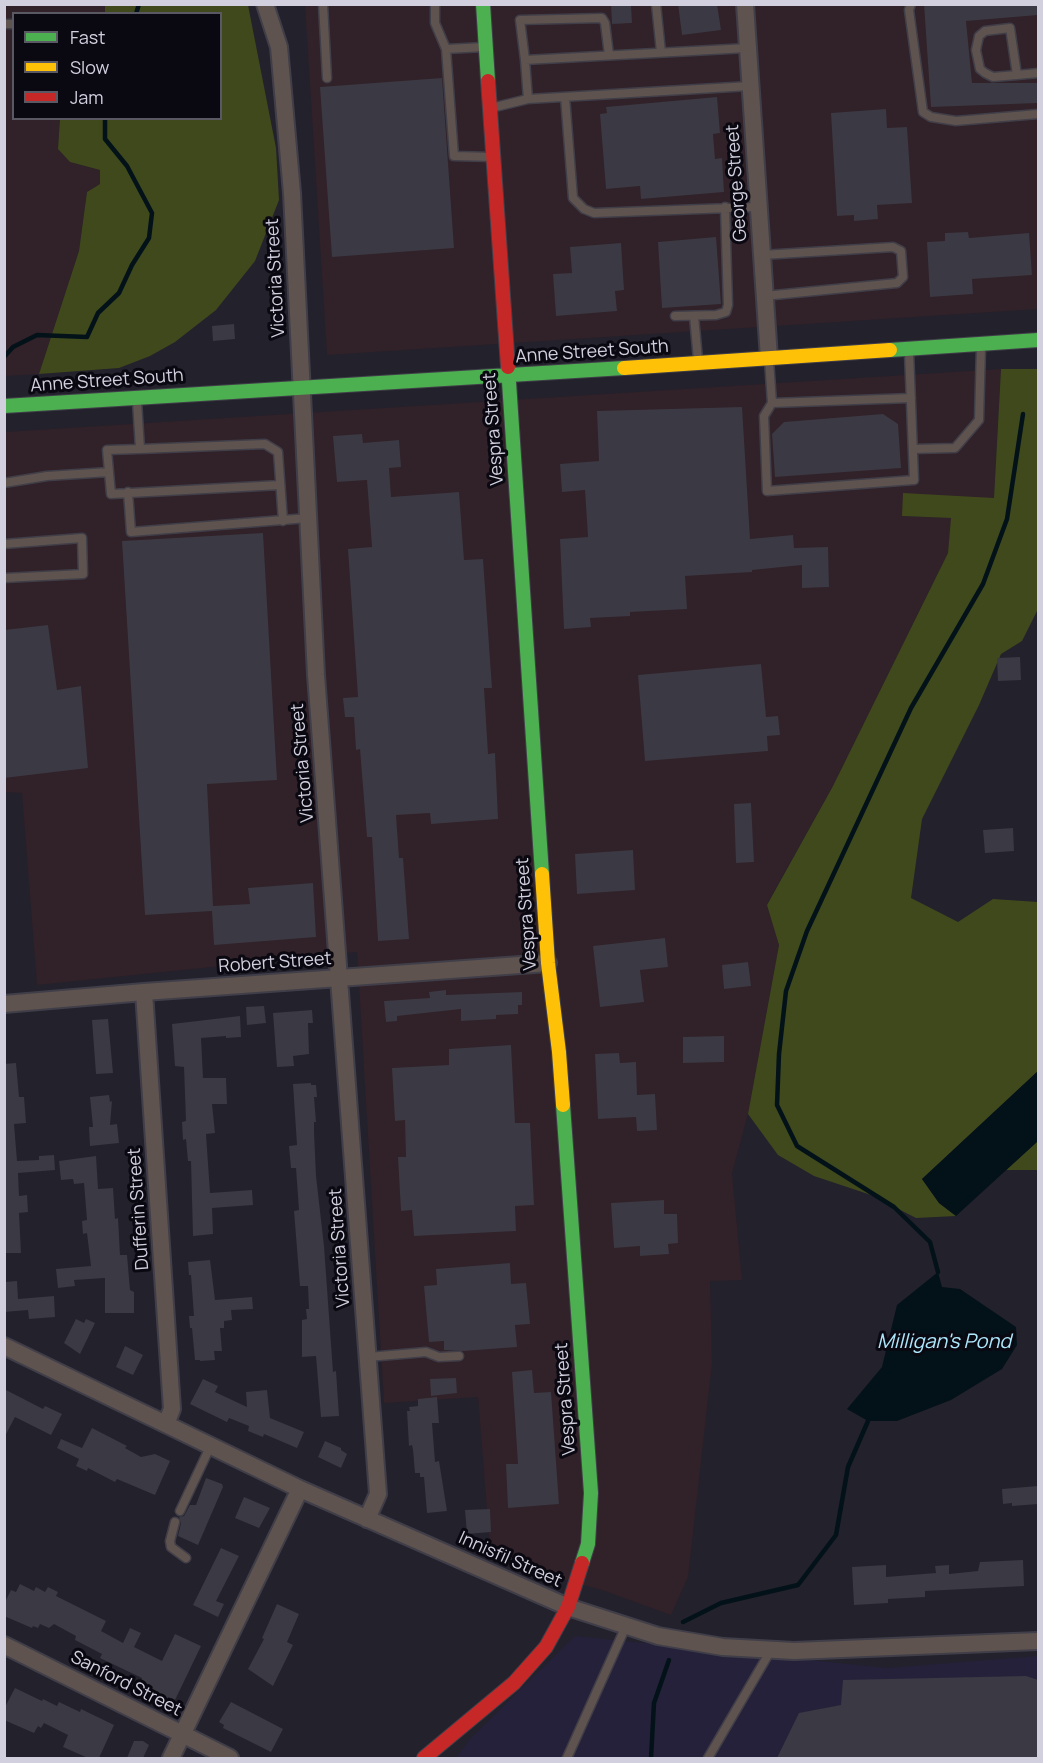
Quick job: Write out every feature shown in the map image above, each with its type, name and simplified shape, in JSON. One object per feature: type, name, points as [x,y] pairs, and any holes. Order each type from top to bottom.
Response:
[{"type":"street","name":"Victoria Street","points":[[265,4],[279,47],[292,193],[316,675],[378,1494],[367,1519]]},
{"type":"street","name":"Vespra Street","points":[[424,1758],[514,1683],[546,1647],[568,1607],[588,1544],[591,1493],[559,1052],[548,963],[483,4]]},
{"type":"street","name":"George Street","points":[[745,4],[769,358]]},
{"type":"street","name":"Anne Street South","points":[[4,406],[509,376],[1038,340]]},
{"type":"street","name":"Robert Street","points":[[4,1004],[548,963]]},
{"type":"street","name":"Dufferin Street","points":[[144,992],[172,1409],[166,1424]]},
{"type":"street","name":"Innisfil Street","points":[[4,1346],[367,1519],[568,1607],[658,1636],[712,1645],[794,1651],[1038,1641]]},
{"type":"street","points":[[171,1758],[300,1489]]},
{"type":"street","name":"Sanford Street","points":[[4,1645],[230,1758]]},
{"type":"lane","points":[[323,4],[327,78]]},
{"type":"lane","points":[[435,4],[435,23],[446,49],[454,156],[493,157]]},
{"type":"lane","points":[[656,4],[661,52]]},
{"type":"lane","points":[[911,4],[909,10],[923,112],[931,117],[956,121],[1038,114]]},
{"type":"lane","points":[[528,99],[520,20],[603,18],[609,55]]},
{"type":"lane","points":[[1017,75],[1011,28],[985,31],[979,36],[976,50],[980,69],[993,77],[1017,75],[1038,73]]},
{"type":"lane","points":[[446,49],[486,47]]},
{"type":"lane","points":[[525,60],[748,48]]},
{"type":"lane","points":[[490,109],[528,99],[750,86]]},
{"type":"lane","points":[[564,97],[573,198],[584,209],[594,213],[757,207]]},
{"type":"lane","points":[[675,316],[716,315],[726,312],[728,305],[725,207]]},
{"type":"lane","points":[[762,255],[893,247],[901,251],[903,277],[897,283],[764,296]]},
{"type":"lane","points":[[694,316],[698,362]]},
{"type":"lane","points":[[913,449],[955,448],[979,420],[981,344]]},
{"type":"lane","points":[[769,358],[772,404],[764,416],[768,491],[914,480],[908,348]]},
{"type":"lane","points":[[137,398],[140,449]]},
{"type":"lane","points":[[772,404],[911,398]]},
{"type":"lane","points":[[280,485],[111,494],[106,450],[265,444],[278,452],[283,520]]},
{"type":"lane","points":[[4,483],[47,476],[109,472]]},
{"type":"lane","points":[[128,492],[131,532],[308,518]]},
{"type":"lane","points":[[4,544],[82,538],[83,574],[4,578]]},
{"type":"lane","points":[[368,1357],[426,1353],[439,1357],[459,1356]]},
{"type":"lane","points":[[180,1511],[211,1445]]},
{"type":"lane","points":[[176,1522],[171,1534],[171,1547],[186,1558]]},
{"type":"lane","points":[[567,1758],[626,1626]]},
{"type":"lane","points":[[708,1758],[771,1649]]},
{"type":"shaded area","points":[[5,5],[105,5],[105,12],[12,12],[12,120],[60,120],[58,149],[70,162],[100,170],[100,184],[87,192],[79,251],[39,374],[5,376]]},
{"type":"shaded area","points":[[305,5],[1038,5],[1038,309],[327,355]]},
{"type":"shaded area","points":[[1001,369],[994,498],[902,516],[952,518],[948,553],[833,786],[767,904],[779,945],[748,1114],[732,1173],[742,1280],[710,1281],[712,1363],[688,1577],[671,1615],[602,1590],[491,1560],[478,1397],[384,1403],[357,952],[37,985],[22,793],[5,792],[5,432]]},
{"type":"shaded area","points":[[575,1636],[887,1668],[1038,1656],[1038,1758],[456,1758],[470,1739]]},
{"type":"green space","points":[[105,5],[248,5],[276,148],[279,200],[255,261],[216,310],[175,342],[150,356],[119,368],[39,374],[79,251],[87,192],[100,184],[100,170],[70,162],[58,149],[60,120],[222,120],[222,12],[105,12]]},
{"type":"green space","points":[[1001,369],[1038,369],[1038,609],[1022,641],[1001,654],[979,705],[922,819],[911,898],[958,922],[993,899],[1038,902],[1038,1071],[922,1179],[939,1203],[956,1216],[916,1218],[871,1195],[814,1176],[778,1155],[748,1114],[779,945],[767,905],[833,786],[948,553],[951,518],[902,516],[903,493],[994,498]]},
{"type":"green space","points":[[1038,1141],[1038,1170],[1006,1170]]},
{"type":"water","points":[[1038,1071],[1038,1141],[956,1216],[939,1203],[922,1179]]},
{"type":"water","name":"Milligan's Pond","points":[[938,1272],[942,1287],[960,1289],[1016,1327],[1017,1345],[1002,1369],[951,1400],[897,1421],[868,1421],[847,1409],[882,1367],[897,1305]]},
{"type":"building","points":[[611,4],[631,4],[632,23],[612,24]]},
{"type":"building","points":[[678,4],[717,4],[721,30],[682,35]]},
{"type":"building","points":[[924,4],[1038,4],[1038,15],[966,21],[972,83],[1038,83],[1038,103],[931,107]]},
{"type":"building","points":[[442,78],[454,248],[332,257],[320,87]]},
{"type":"building","points":[[717,97],[720,133],[713,134],[715,159],[722,158],[724,192],[641,199],[640,186],[606,189],[600,114],[607,113],[606,107]]},
{"type":"building","points":[[886,109],[887,128],[907,127],[912,203],[877,205],[878,219],[854,221],[854,215],[837,216],[831,113]]},
{"type":"building","points":[[968,232],[969,238],[1029,233],[1032,275],[972,279],[973,294],[930,297],[927,242],[945,241],[945,233]]},
{"type":"building","points":[[716,237],[721,304],[662,308],[658,242]]},
{"type":"building","points":[[621,243],[624,290],[615,291],[617,311],[556,316],[553,274],[572,273],[570,247]]},
{"type":"building","points":[[234,324],[235,339],[213,341],[212,326]]},
{"type":"building","points":[[742,407],[750,539],[793,535],[794,548],[828,547],[829,587],[802,588],[802,565],[752,570],[752,572],[685,576],[687,609],[630,612],[630,616],[590,618],[591,627],[564,629],[560,539],[588,537],[585,490],[562,492],[560,464],[599,461],[597,411]]},
{"type":"building","points":[[883,414],[898,424],[901,468],[775,477],[772,434],[784,422]]},
{"type":"building","points":[[362,434],[363,443],[399,440],[401,467],[389,468],[391,497],[459,492],[464,560],[483,559],[492,688],[484,688],[488,754],[495,753],[498,819],[431,824],[430,813],[396,815],[399,858],[403,858],[409,939],[378,941],[372,837],[367,837],[360,749],[356,750],[354,717],[345,717],[343,698],[358,697],[348,549],[372,547],[367,480],[337,482],[333,436]]},
{"type":"building","points":[[263,533],[277,780],[207,784],[213,906],[250,904],[248,888],[313,883],[316,937],[214,945],[212,911],[145,915],[122,541]]},
{"type":"building","points":[[48,625],[57,690],[81,686],[88,768],[4,778],[4,630]]},
{"type":"building","points":[[1020,657],[1021,680],[998,681],[997,658]]},
{"type":"building","points":[[761,664],[766,717],[778,716],[780,735],[767,736],[768,751],[645,761],[638,675]]},
{"type":"building","points":[[751,803],[754,862],[736,863],[734,804]]},
{"type":"building","points":[[1013,828],[1014,851],[985,853],[983,830]]},
{"type":"building","points":[[633,850],[635,890],[577,894],[575,854]]},
{"type":"building","points":[[665,938],[668,967],[640,970],[644,1002],[600,1007],[593,946]]},
{"type":"building","points":[[748,962],[751,986],[724,989],[722,965]]},
{"type":"building","points":[[446,990],[446,995],[522,992],[522,1005],[518,1005],[518,1014],[496,1015],[496,1019],[461,1021],[461,1009],[397,1016],[397,1021],[386,1022],[384,1001],[430,998],[429,992]]},
{"type":"building","points":[[264,1006],[266,1023],[247,1025],[246,1007]]},
{"type":"building","points":[[312,1010],[313,1023],[308,1023],[309,1054],[293,1056],[294,1066],[277,1067],[273,1013]]},
{"type":"building","points":[[240,1016],[241,1037],[201,1038],[203,1078],[226,1078],[227,1104],[212,1104],[215,1133],[206,1134],[210,1193],[252,1190],[253,1205],[212,1208],[213,1234],[193,1236],[191,1161],[188,1161],[186,1139],[183,1140],[182,1122],[186,1121],[184,1067],[175,1066],[172,1024]]},
{"type":"building","points":[[108,1019],[113,1073],[96,1074],[92,1020]]},
{"type":"building","points":[[724,1036],[724,1062],[683,1063],[683,1037]]},
{"type":"building","points":[[511,1045],[515,1123],[530,1123],[534,1205],[515,1206],[516,1231],[414,1236],[412,1210],[401,1211],[398,1157],[406,1157],[405,1120],[395,1121],[392,1068],[449,1065],[449,1049]]},
{"type":"building","points":[[619,1053],[620,1063],[636,1062],[637,1095],[655,1094],[657,1130],[637,1131],[636,1117],[598,1119],[595,1054]]},
{"type":"building","points":[[16,1063],[19,1097],[24,1097],[26,1123],[14,1124],[17,1161],[39,1160],[39,1156],[54,1155],[55,1170],[18,1173],[19,1196],[27,1195],[28,1212],[19,1213],[21,1253],[4,1253],[4,1064]]},
{"type":"building","points":[[311,1083],[311,1085],[316,1085],[314,1132],[316,1176],[339,1416],[321,1417],[316,1356],[302,1357],[302,1320],[307,1319],[306,1309],[309,1309],[308,1286],[300,1286],[294,1211],[299,1210],[296,1168],[291,1168],[289,1146],[297,1145],[293,1084]]},
{"type":"building","points":[[109,1095],[110,1102],[112,1101],[110,1125],[117,1124],[119,1143],[90,1146],[89,1127],[93,1127],[90,1097]]},
{"type":"building","points":[[96,1156],[98,1189],[113,1188],[115,1219],[118,1218],[120,1255],[127,1255],[130,1290],[134,1292],[134,1313],[105,1313],[105,1278],[74,1280],[75,1286],[58,1288],[56,1269],[91,1266],[87,1233],[83,1234],[82,1221],[87,1220],[84,1183],[74,1184],[73,1179],[61,1180],[59,1161]]},
{"type":"building","points":[[664,1200],[664,1214],[677,1214],[678,1243],[668,1244],[669,1254],[640,1256],[640,1246],[614,1248],[611,1203]]},
{"type":"building","points":[[210,1260],[215,1300],[252,1297],[253,1309],[231,1310],[232,1320],[224,1321],[224,1328],[220,1328],[222,1351],[214,1351],[215,1360],[200,1361],[195,1360],[192,1328],[190,1328],[189,1316],[194,1316],[188,1262]]},
{"type":"building","points":[[510,1263],[511,1284],[526,1283],[530,1324],[515,1325],[517,1347],[444,1350],[444,1341],[429,1342],[424,1286],[437,1285],[436,1269]]},
{"type":"building","points":[[17,1281],[18,1299],[54,1296],[55,1317],[29,1319],[28,1310],[4,1312],[5,1282]]},
{"type":"building","points":[[76,1319],[84,1323],[86,1319],[95,1323],[80,1354],[64,1343]]},
{"type":"building","points":[[125,1346],[143,1355],[133,1375],[116,1367]]},
{"type":"building","points":[[532,1370],[534,1393],[551,1392],[559,1504],[508,1508],[506,1464],[518,1464],[512,1372]]},
{"type":"building","points":[[456,1378],[457,1393],[431,1396],[430,1379]]},
{"type":"building","points":[[203,1379],[218,1386],[215,1392],[247,1407],[246,1392],[267,1390],[270,1418],[304,1432],[297,1448],[264,1434],[263,1437],[248,1431],[249,1426],[229,1418],[227,1422],[190,1404]]},
{"type":"building","points":[[4,1389],[43,1409],[45,1406],[62,1414],[51,1435],[15,1417],[4,1438]]},
{"type":"building","points":[[437,1397],[439,1423],[432,1423],[435,1462],[439,1461],[447,1511],[427,1513],[424,1477],[420,1477],[420,1473],[415,1473],[412,1445],[409,1446],[407,1411],[410,1411],[409,1407],[418,1406],[418,1399]]},
{"type":"building","points":[[92,1428],[127,1446],[125,1448],[141,1457],[155,1454],[170,1461],[155,1495],[117,1479],[115,1482],[88,1468],[87,1471],[76,1466],[79,1459],[57,1448],[61,1439],[82,1448]]},
{"type":"building","points":[[325,1441],[341,1448],[347,1454],[341,1468],[318,1457]]},
{"type":"building","points":[[206,1478],[222,1484],[223,1487],[198,1545],[178,1536],[181,1523],[179,1517],[184,1516],[190,1505],[196,1505]]},
{"type":"building","points":[[1038,1486],[1038,1504],[1012,1506],[1012,1503],[1003,1504],[1002,1489]]},
{"type":"building","points":[[244,1497],[270,1508],[259,1528],[235,1518]]},
{"type":"building","points":[[490,1509],[491,1532],[467,1534],[465,1510]]},
{"type":"building","points":[[221,1548],[239,1556],[216,1601],[224,1604],[218,1617],[193,1605]]},
{"type":"building","points":[[1023,1560],[1024,1586],[925,1591],[925,1597],[888,1599],[888,1603],[854,1605],[852,1567],[886,1565],[886,1577],[936,1573],[935,1566],[949,1565],[949,1574],[978,1571],[980,1562]]},
{"type":"building","points":[[20,1584],[34,1591],[36,1587],[45,1592],[48,1587],[58,1592],[56,1596],[106,1621],[101,1631],[123,1643],[130,1628],[141,1633],[134,1647],[162,1661],[175,1634],[201,1646],[175,1700],[168,1697],[167,1700],[139,1686],[142,1678],[100,1658],[102,1654],[75,1640],[76,1636],[54,1624],[49,1628],[40,1624],[38,1628],[33,1626],[32,1628],[4,1616],[5,1602],[11,1590],[16,1592]]},
{"type":"building","points":[[277,1604],[299,1614],[287,1642],[293,1645],[273,1686],[248,1669],[264,1639],[262,1638]]},
{"type":"building","points":[[1026,1676],[1038,1680],[1038,1758],[777,1758],[799,1713],[841,1705],[843,1680]]},
{"type":"building","points":[[15,1688],[57,1706],[59,1702],[80,1712],[81,1709],[114,1725],[99,1758],[88,1758],[63,1747],[68,1735],[44,1723],[41,1728],[38,1726],[34,1733],[4,1720],[4,1709]]},
{"type":"building","points":[[231,1702],[283,1729],[271,1752],[223,1728],[224,1725],[219,1722]]},
{"type":"building","points":[[134,1741],[143,1741],[149,1745],[143,1758],[127,1758]]},
{"type":"waterway","points":[[137,12],[139,4]]},
{"type":"waterway","points":[[4,357],[13,347],[37,335],[87,337],[98,313],[119,293],[132,265],[149,238],[152,213],[127,166],[105,139],[105,120]]},
{"type":"waterway","points":[[938,1272],[930,1242],[894,1207],[797,1146],[777,1105],[779,1054],[786,991],[807,931],[911,708],[983,584],[1007,519],[1023,414]]},
{"type":"waterway","points":[[683,1622],[721,1603],[798,1585],[836,1535],[848,1467],[868,1421]]},
{"type":"waterway","points":[[651,1758],[654,1703],[669,1660]]},
{"type":"traffic: fast","points":[[483,4],[488,81]]},
{"type":"traffic: fast","points":[[890,350],[1038,340]]},
{"type":"traffic: fast","points":[[508,367],[542,874]]},
{"type":"traffic: fast","points":[[4,406],[624,368]]},
{"type":"traffic: fast","points":[[563,1105],[591,1493],[588,1544],[582,1563]]},
{"type":"traffic: slow","points":[[624,368],[890,350]]},
{"type":"traffic: slow","points":[[542,874],[548,963],[563,1105]]},
{"type":"traffic: jam","points":[[488,81],[508,367]]},
{"type":"traffic: jam","points":[[424,1758],[514,1683],[546,1647],[568,1607],[582,1563]]}]
